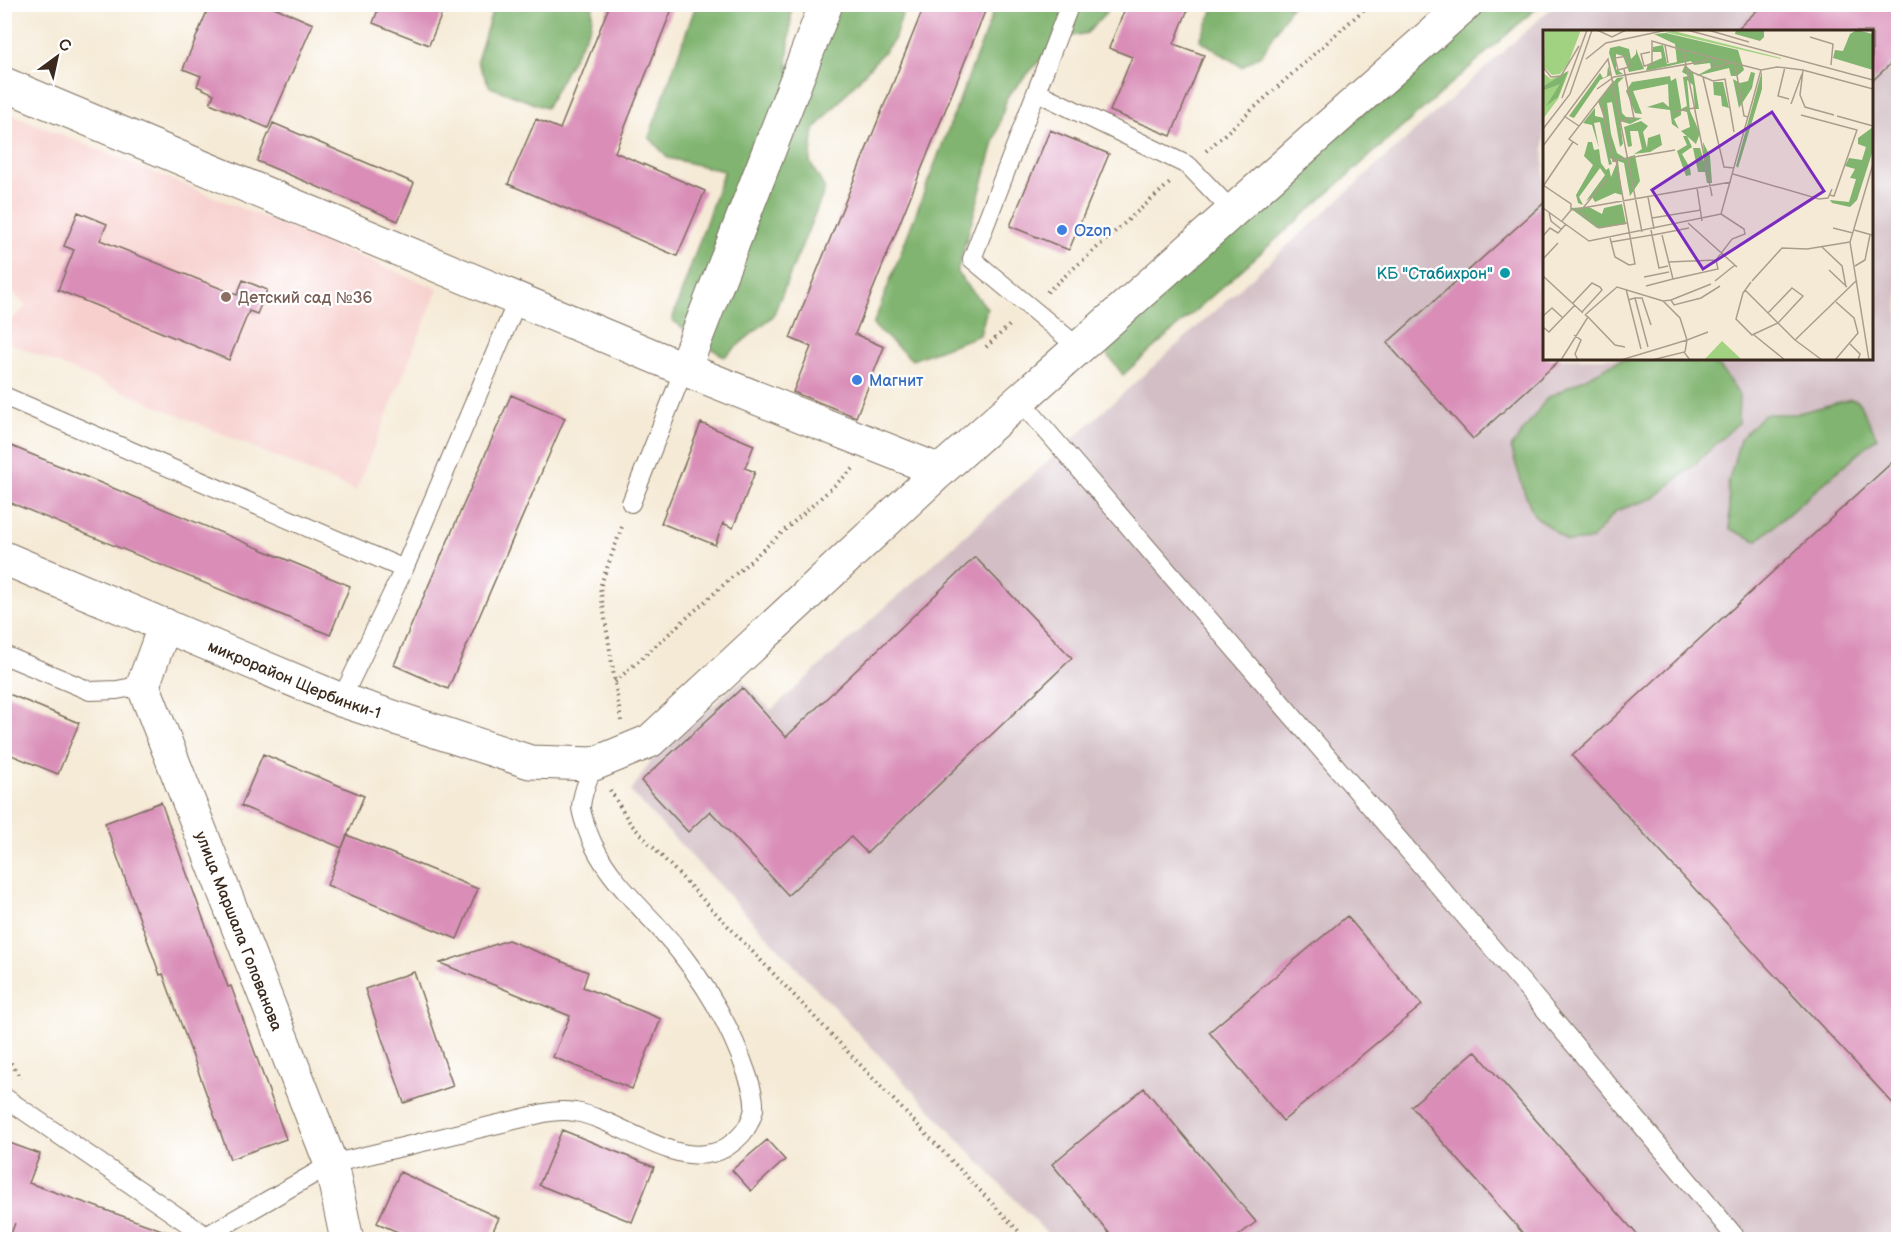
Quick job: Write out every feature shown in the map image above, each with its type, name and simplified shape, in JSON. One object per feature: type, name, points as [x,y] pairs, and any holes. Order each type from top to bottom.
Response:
[{"type":"street","points":[[684,369],[826,4]]},
{"type":"street","points":[[594,764],[650,741],[940,471],[1466,4]]},
{"type":"street","points":[[4,84],[684,369],[940,471]]},
{"type":"street","name":"микрорайон Щербинки-1","points":[[4,558],[341,700],[530,762],[594,764]]},
{"type":"street","points":[[143,685],[165,625]]},
{"type":"street","name":"улица Маршала Голованова","points":[[143,685],[331,1164],[347,1239]]},
{"type":"lane","points":[[1070,4],[972,259],[1078,347]]},
{"type":"lane","points":[[1037,92],[1189,166],[1232,211]]},
{"type":"lane","points":[[341,700],[404,568],[518,299]]},
{"type":"lane","points":[[631,503],[684,369]]},
{"type":"lane","points":[[4,396],[404,568]]},
{"type":"lane","points":[[1020,400],[1526,987],[1738,1239]]},
{"type":"lane","points":[[4,655],[90,691],[117,690],[143,685]]},
{"type":"lane","points":[[4,1097],[205,1238],[331,1164],[544,1113],[576,1112],[677,1152],[695,1155],[714,1153],[736,1141],[747,1127],[754,1109],[753,1092],[739,1051],[721,1013],[681,954],[614,880],[593,845],[581,809],[586,785],[594,764]]},
{"type":"path","points":[[615,682],[878,446]]},
{"type":"path","points":[[626,751],[600,586],[631,503]]},
{"type":"path","points":[[594,764],[630,824],[1027,1239]]},
{"type":"shaded area","points":[[1555,5],[1898,5],[1898,1239],[1052,1239],[631,792],[650,762],[742,680],[771,710]]},
{"type":"shaded area","name":"Детский сад №36","points":[[4,111],[438,289],[356,491],[5,341],[5,327],[26,306],[5,284]]},
{"type":"green space","points":[[1215,4],[1292,5],[1262,54],[1242,67],[1200,40]]},
{"type":"green space","points":[[494,5],[593,5],[591,25],[546,108],[490,87],[477,61]]},
{"type":"green space","points":[[696,5],[792,5],[787,68],[841,5],[905,5],[894,40],[814,130],[810,162],[825,189],[773,316],[724,357],[672,320],[724,171],[668,158],[649,137]]},
{"type":"green space","points":[[996,5],[1104,5],[1107,12],[1087,33],[1059,39],[1007,97],[957,273],[987,308],[980,335],[912,360],[873,325]]},
{"type":"green space","points":[[1485,5],[1540,5],[1123,375],[1107,354],[1112,334]]},
{"type":"green space","points":[[1620,360],[1702,360],[1720,367],[1739,395],[1738,423],[1695,464],[1654,498],[1616,511],[1591,540],[1568,542],[1534,515],[1511,448],[1547,398]]},
{"type":"green space","points":[[1851,399],[1858,401],[1877,437],[1757,541],[1730,529],[1728,484],[1740,439],[1764,414],[1795,414]]},
{"type":"building","points":[[210,4],[267,4],[313,24],[268,128],[210,103],[214,94],[197,86],[201,76],[183,69]]},
{"type":"building","points":[[380,4],[446,4],[429,45],[373,23]]},
{"type":"building","points":[[610,4],[674,4],[615,152],[705,191],[677,256],[508,184],[536,119],[560,129]]},
{"type":"building","points":[[925,4],[988,4],[855,334],[884,347],[856,417],[793,392],[811,347],[790,338]]},
{"type":"building","points":[[1127,4],[1190,4],[1174,44],[1204,55],[1171,136],[1110,111],[1132,57],[1109,48]]},
{"type":"building","points":[[1764,4],[1899,4],[1899,56],[1873,80],[1873,30],[1736,30]]},
{"type":"building","points":[[273,123],[414,183],[398,221],[257,161]]},
{"type":"building","points":[[1050,130],[1109,154],[1069,250],[1010,226]]},
{"type":"building","name":"КБ \"Стабихрон\"","points":[[1543,204],[1543,360],[1560,360],[1473,439],[1387,343]]},
{"type":"building","points":[[78,212],[107,224],[100,240],[237,295],[243,280],[267,290],[257,314],[249,311],[229,360],[58,290],[74,250],[64,246]]},
{"type":"building","points":[[511,395],[565,418],[448,689],[394,665]]},
{"type":"building","points":[[701,423],[754,445],[745,468],[755,472],[733,528],[723,523],[715,545],[661,523]]},
{"type":"building","points":[[4,443],[350,586],[330,635],[4,500]]},
{"type":"building","points":[[1899,456],[1899,1110],[1572,756]]},
{"type":"building","points":[[975,557],[1072,658],[867,853],[851,837],[788,895],[710,811],[688,832],[641,781],[742,688],[786,737]]},
{"type":"building","points":[[4,692],[79,723],[58,774],[4,752]]},
{"type":"building","points":[[263,754],[364,796],[342,848],[241,806]]},
{"type":"building","points":[[161,802],[286,1139],[230,1159],[105,823]]},
{"type":"building","points":[[347,835],[478,889],[457,939],[327,885]]},
{"type":"building","points":[[1347,916],[1422,1005],[1283,1121],[1209,1032]]},
{"type":"building","points":[[508,940],[588,972],[583,987],[661,1019],[632,1089],[553,1057],[570,1016],[440,963]]},
{"type":"building","points":[[414,972],[453,1086],[404,1103],[365,989]]},
{"type":"building","points":[[1475,1051],[1641,1239],[1528,1239],[1411,1106]]},
{"type":"building","points":[[1144,1088],[1256,1222],[1234,1239],[1114,1239],[1052,1164]]},
{"type":"building","points":[[562,1130],[654,1167],[632,1222],[539,1185]]},
{"type":"building","points":[[767,1140],[785,1160],[751,1191],[732,1170]]},
{"type":"building","points":[[4,1141],[40,1154],[29,1183],[179,1236],[179,1239],[4,1239]]},
{"type":"building","points":[[400,1172],[499,1218],[489,1239],[414,1239],[377,1223]]},
{"type":"place","name":"Ozon","points":[[1062,230]]},
{"type":"place","name":"КБ \"Стабихрон\"","points":[[1505,273]]},
{"type":"place","name":"Детский сад №36","points":[[226,297]]},
{"type":"place","name":"Магнит","points":[[857,380]]}]
